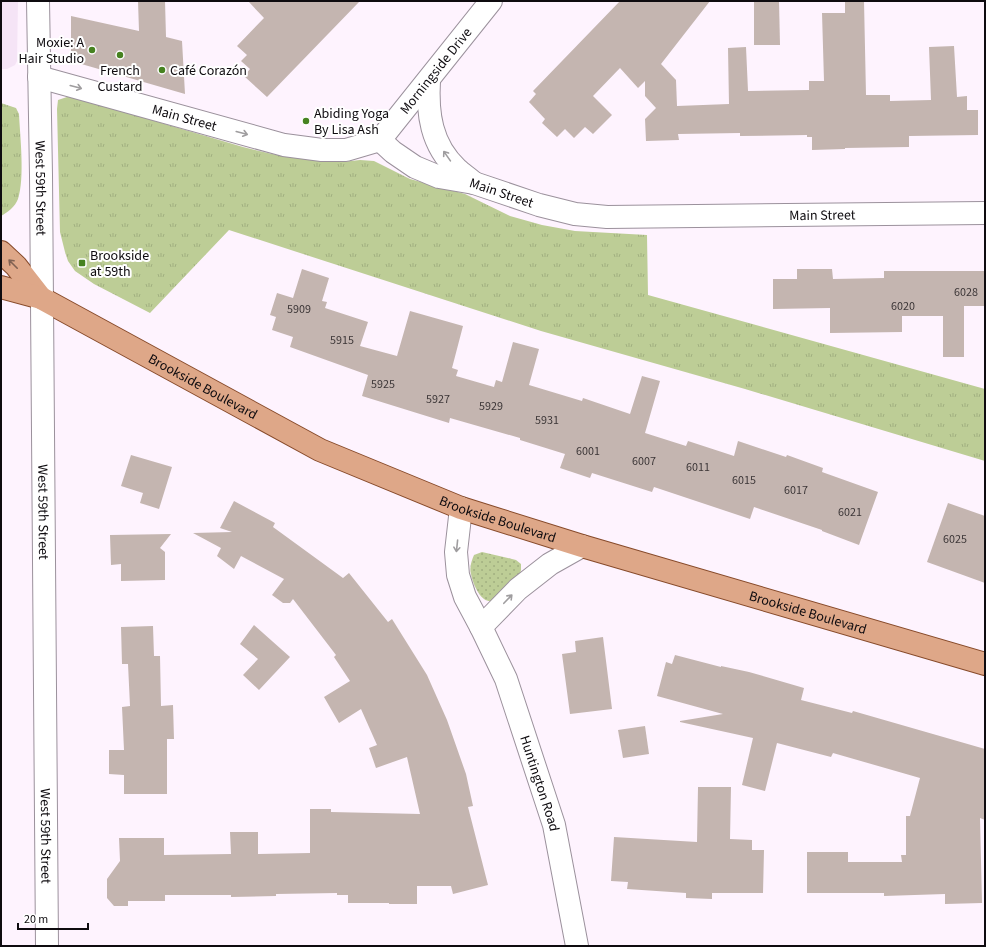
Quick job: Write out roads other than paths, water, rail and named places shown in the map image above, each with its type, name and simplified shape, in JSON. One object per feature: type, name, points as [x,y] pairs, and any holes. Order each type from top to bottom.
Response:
[{"type":"main road","name":"Brookside Boulevard","points":[[1,252],[16,266],[41,298]]},
{"type":"main road","name":"Brookside Boulevard","points":[[1,287],[41,298],[320,450],[461,508],[582,546],[985,664]]},
{"type":"street","name":"West 59th Street","points":[[38,1],[47,946]]},
{"type":"street","name":"Morningside Drive","points":[[380,140],[492,1]]},
{"type":"street","name":"Main Street","points":[[38,77],[284,145],[322,150],[346,150],[380,140],[393,152],[415,166],[439,176],[474,183],[539,205],[575,214],[607,217],[985,213]]},
{"type":"street","points":[[429,80],[428,100],[430,121],[436,139],[456,169],[474,183]]},
{"type":"street","name":"Huntington Road","points":[[461,508],[456,552],[458,575],[465,597],[481,626],[506,679],[554,825],[577,946]]},
{"type":"street","points":[[481,626],[518,589],[550,564],[582,546]]},
{"type":"place","name":"Moxie: A Hair Studio","points":[[92,50]]},
{"type":"place","name":"French Custard","points":[[120,55]]},
{"type":"place","name":"Café Corazón","points":[[162,70]]},
{"type":"place","name":"Abiding Yoga By Lisa Ash","points":[[306,121]]},
{"type":"place","name":"Brookside at 59th","points":[[82,263]]}]
